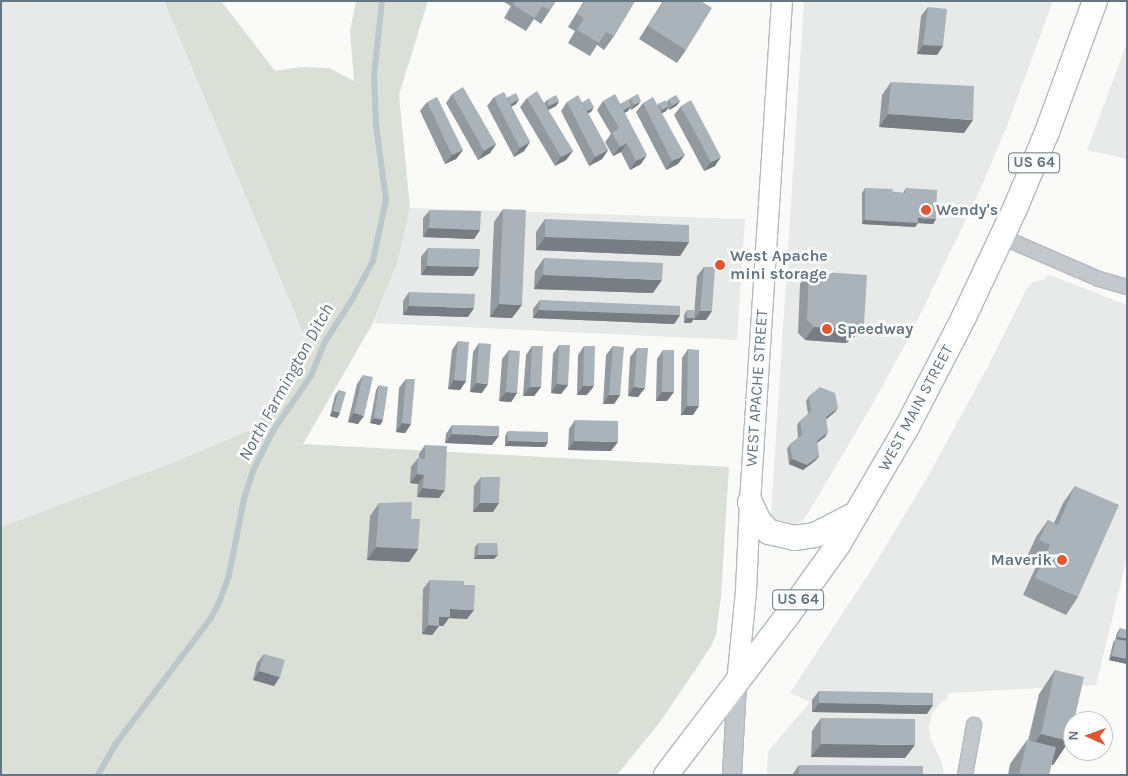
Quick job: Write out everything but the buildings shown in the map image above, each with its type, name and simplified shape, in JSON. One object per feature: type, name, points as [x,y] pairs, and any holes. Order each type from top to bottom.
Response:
[{"type":"highway","name":"WEST MAIN STREET","points":[[666,775],[737,684],[822,567],[856,514],[930,385],[1002,238],[1047,132],[1095,1]]},
{"type":"highway","points":[[750,502],[759,521],[769,532],[794,538],[815,535],[856,514]]},
{"type":"main road","name":"WEST APACHE STREET","points":[[737,684],[746,591],[782,1]]},
{"type":"street","points":[[1002,238],[1099,278],[1127,287]]},
{"type":"street","name":"WEST APACHE STREET","points":[[732,775],[737,684]]},
{"type":"street","points":[[965,775],[974,725]]},
{"type":"shaded area","points":[[1,1],[164,1],[329,397],[179,460],[1,527]]},
{"type":"shaded area","points":[[164,1],[221,1],[275,71],[301,67],[329,68],[354,81],[350,31],[356,1],[428,1],[399,95],[410,208],[397,264],[373,323],[303,444],[729,467],[721,597],[716,635],[710,648],[660,722],[617,775],[1,775],[1,527],[179,460],[253,429],[309,348]]},
{"type":"shaded area","points":[[804,1],[1053,1],[1007,126],[981,188],[909,338],[868,412],[805,518],[799,523],[790,526],[772,521],[771,515]]},
{"type":"shaded area","points":[[1127,43],[1127,159],[1087,150]]},
{"type":"shaded area","points":[[410,208],[745,219],[737,340],[374,323],[397,264]]},
{"type":"shaded area","points":[[1047,274],[1127,305],[1127,558],[1096,685],[948,693],[946,702],[944,699],[933,712],[929,726],[930,738],[942,763],[944,775],[767,775],[768,751],[810,702],[790,693],[873,567],[931,471],[988,366],[1026,290],[1033,282],[1046,279]]},
{"type":"waterway","name":"North Farmington Ditch","points":[[98,775],[115,745],[211,618],[219,603],[229,575],[244,499],[253,471],[273,431],[311,376],[325,342],[352,300],[373,261],[386,200],[376,125],[374,76],[382,1]]},
{"type":"place","name":"Wendy's","points":[[926,210]]},
{"type":"place","name":"West Apache mini storage","points":[[720,265]]},
{"type":"place","name":"Speedway","points":[[827,329]]},
{"type":"place","name":"Maverik","points":[[1062,560]]}]
